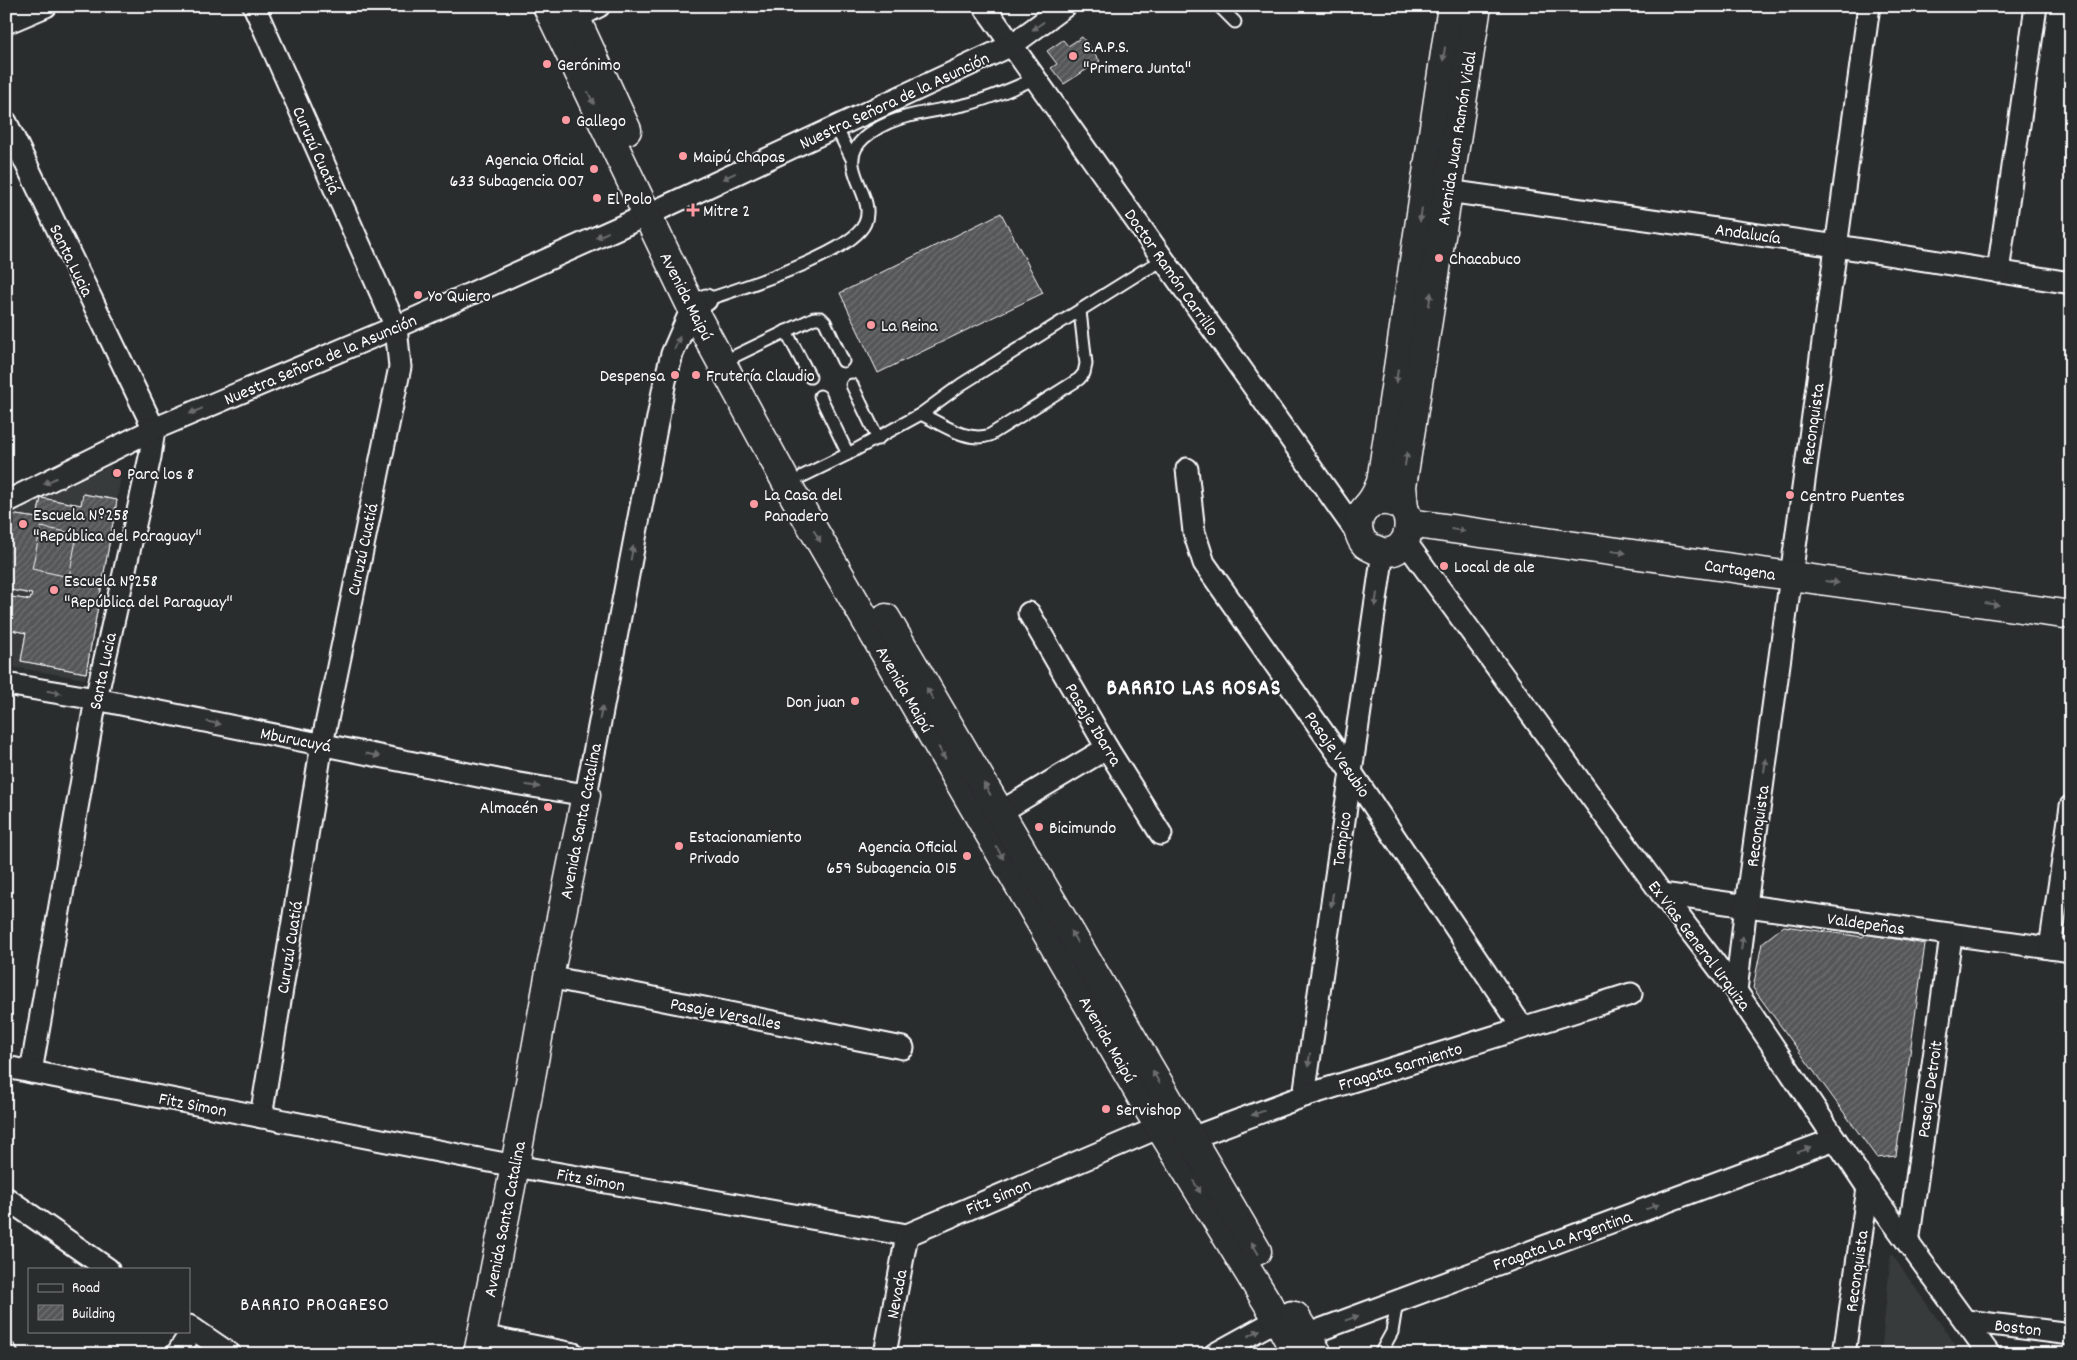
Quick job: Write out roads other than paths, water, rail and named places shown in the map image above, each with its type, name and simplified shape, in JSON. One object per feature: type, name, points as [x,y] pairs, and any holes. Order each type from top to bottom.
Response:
[{"type":"main road","name":"Avenida Juan Ramón Vidal","points":[[1400,531],[1402,486],[1436,189],[1452,6]]},
{"type":"main road","name":"Avenida Juan Ramón Vidal","points":[[1370,503],[1377,494],[1381,482],[1436,189],[1477,6]]},
{"type":"main road","name":"Avenida Maipú","points":[[562,15],[699,304],[790,489],[992,817]]},
{"type":"main road","name":"Avenida Maipú","points":[[699,304],[735,356],[992,817],[1174,1137],[1303,1347]]},
{"type":"main road","points":[[1387,500],[1396,502],[1400,531],[1366,545],[1360,537],[1359,517],[1370,503],[1387,500]]},
{"type":"main road","name":"Cartagena","points":[[1400,531],[1791,576],[2071,615]]},
{"type":"main road","name":"Avenida Santa Catalina","points":[[480,1345],[549,977],[586,795]]},
{"type":"street","points":[[6,23],[46,6]]},
{"type":"street","name":"Curuzú Cuatiá","points":[[254,6],[396,327],[400,367],[322,744],[261,1117]]},
{"type":"street","points":[[562,15],[599,6]]},
{"type":"street","name":"Doctor Ramón Carrillo","points":[[984,6],[1360,537]]},
{"type":"street","name":"Nuestra Señora de la Asunción","points":[[6,502],[154,429],[396,327],[655,211],[1012,45],[1065,6]]},
{"type":"street","name":"Reconquista","points":[[1736,991],[1746,905],[1869,6]]},
{"type":"street","points":[[1998,272],[2036,6]]},
{"type":"street","name":"Santa Lucia","points":[[6,122],[154,429],[150,457],[96,699],[31,1072]]},
{"type":"street","name":"Andalucía","points":[[1436,189],[1837,246],[2071,283]]},
{"type":"street","name":"Avenida Santa Catalina","points":[[586,795],[664,381],[672,354],[699,304]]},
{"type":"street","name":"Pasaje Vesubio","points":[[1187,469],[1194,532],[1204,563],[1351,772],[1522,1028]]},
{"type":"street","name":"Tampico","points":[[1304,1096],[1351,772],[1400,531]]},
{"type":"street","name":"Ex Vias General Urquiza","points":[[1400,531],[1662,894],[1736,991],[1868,1188],[1989,1354]]},
{"type":"street","name":"Pasaje Ibarra","points":[[1029,613],[1107,748],[1161,834]]},
{"type":"street","name":"Mburucuyá","points":[[6,684],[96,699],[508,782],[586,795]]},
{"type":"street","points":[[992,817],[1107,748]]},
{"type":"street","points":[[2060,950],[2071,806]]},
{"type":"street","name":"Valdepeñas","points":[[1662,894],[2060,950]]},
{"type":"street","name":"Pasaje Detroit","points":[[1908,1243],[1951,936]]},
{"type":"street","name":"Pasaje Versalles","points":[[549,977],[903,1048]]},
{"type":"street","name":"Fragata Sarmiento","points":[[1174,1137],[1631,994]]},
{"type":"street","name":"Fitz Simon","points":[[6,1067],[515,1166],[907,1235],[1174,1137]]},
{"type":"street","name":"Fragata La Argentina","points":[[1303,1347],[1397,1301],[1835,1139]]},
{"type":"street","name":"Reconquista","points":[[1845,1348],[1868,1188]]},
{"type":"street","points":[[6,1198],[107,1268]]},
{"type":"street","name":"Nevada","points":[[884,1354],[907,1235]]},
{"type":"street","points":[[1215,1354],[1285,1316]]},
{"type":"street","name":"Boston","points":[[1966,1321],[2071,1334]]},
{"type":"street","points":[[191,1327],[230,1354]]},
{"type":"street","points":[[177,1354],[188,1332]]},
{"type":"street","points":[[480,1345],[574,1354]]},
{"type":"street","points":[[1826,1354],[1845,1348]]},
{"type":"lane","points":[[1219,6],[1236,22]]},
{"type":"lane","points":[[852,159],[855,149],[863,139],[886,124],[919,113],[965,105],[998,95],[1036,78]]},
{"type":"lane","points":[[699,304],[817,259],[851,240],[859,232],[865,224],[867,216],[866,206],[852,159],[836,127]]},
{"type":"lane","points":[[803,476],[921,414],[962,384],[1141,272],[1164,260]]},
{"type":"lane","points":[[921,414],[970,437],[981,438],[1079,379],[1084,373],[1086,364],[1080,311]]},
{"type":"lane","points":[[735,356],[814,318],[821,318],[825,322],[843,361]]},
{"type":"lane","points":[[786,331],[810,377]]},
{"type":"lane","points":[[852,385],[878,438]]},
{"type":"lane","points":[[820,396],[848,454]]},
{"type":"lane","points":[[1380,1354],[1392,1332],[1397,1301]]},
{"type":"place","name":"S.A.P.S. \"Primera Junta\"","points":[[1073,56]]},
{"type":"place","name":"Gerónimo","points":[[547,64]]},
{"type":"place","name":"Gallego","points":[[566,120]]},
{"type":"place","name":"Maipú Chapas","points":[[683,156]]},
{"type":"place","name":"Agencia Oficial 633 Subagencia 007","points":[[594,169]]},
{"type":"place","name":"El Polo","points":[[597,198]]},
{"type":"place","name":"Mitre 2","points":[[693,210]]},
{"type":"place","name":"Chacabuco","points":[[1439,258]]},
{"type":"place","name":"Yo Quiero","points":[[418,295]]},
{"type":"place","name":"La Reina","points":[[871,325]]},
{"type":"place","name":"Despensa","points":[[675,375]]},
{"type":"place","name":"Frutería Claudio","points":[[696,375]]},
{"type":"place","name":"Para los 8","points":[[117,473]]},
{"type":"place","name":"Centro Puentes","points":[[1790,495]]},
{"type":"place","name":"La Casa del Panadero","points":[[754,504]]},
{"type":"place","name":"Escuela Nº258 \"República del Paraguay\"","points":[[23,524]]},
{"type":"place","name":"Local de ale","points":[[1444,566]]},
{"type":"place","name":"Escuela N°258 \"República del Paraguay\"","points":[[54,590]]},
{"type":"place","name":"Don juan","points":[[855,701]]},
{"type":"place","name":"Almacén","points":[[548,807]]},
{"type":"place","name":"Bicimundo","points":[[1039,827]]},
{"type":"place","name":"Estacionamiento Privado","points":[[679,846]]},
{"type":"place","name":"Agencia Oficial 659 Subagencia 015","points":[[967,856]]},
{"type":"place","name":"Servishop","points":[[1106,1109]]},
{"type":"district","name":"BARRIO LAS ROSAS","points":[[1194,686]]},
{"type":"district","name":"BARRIO PROGRESO","points":[[315,1303]]}]
